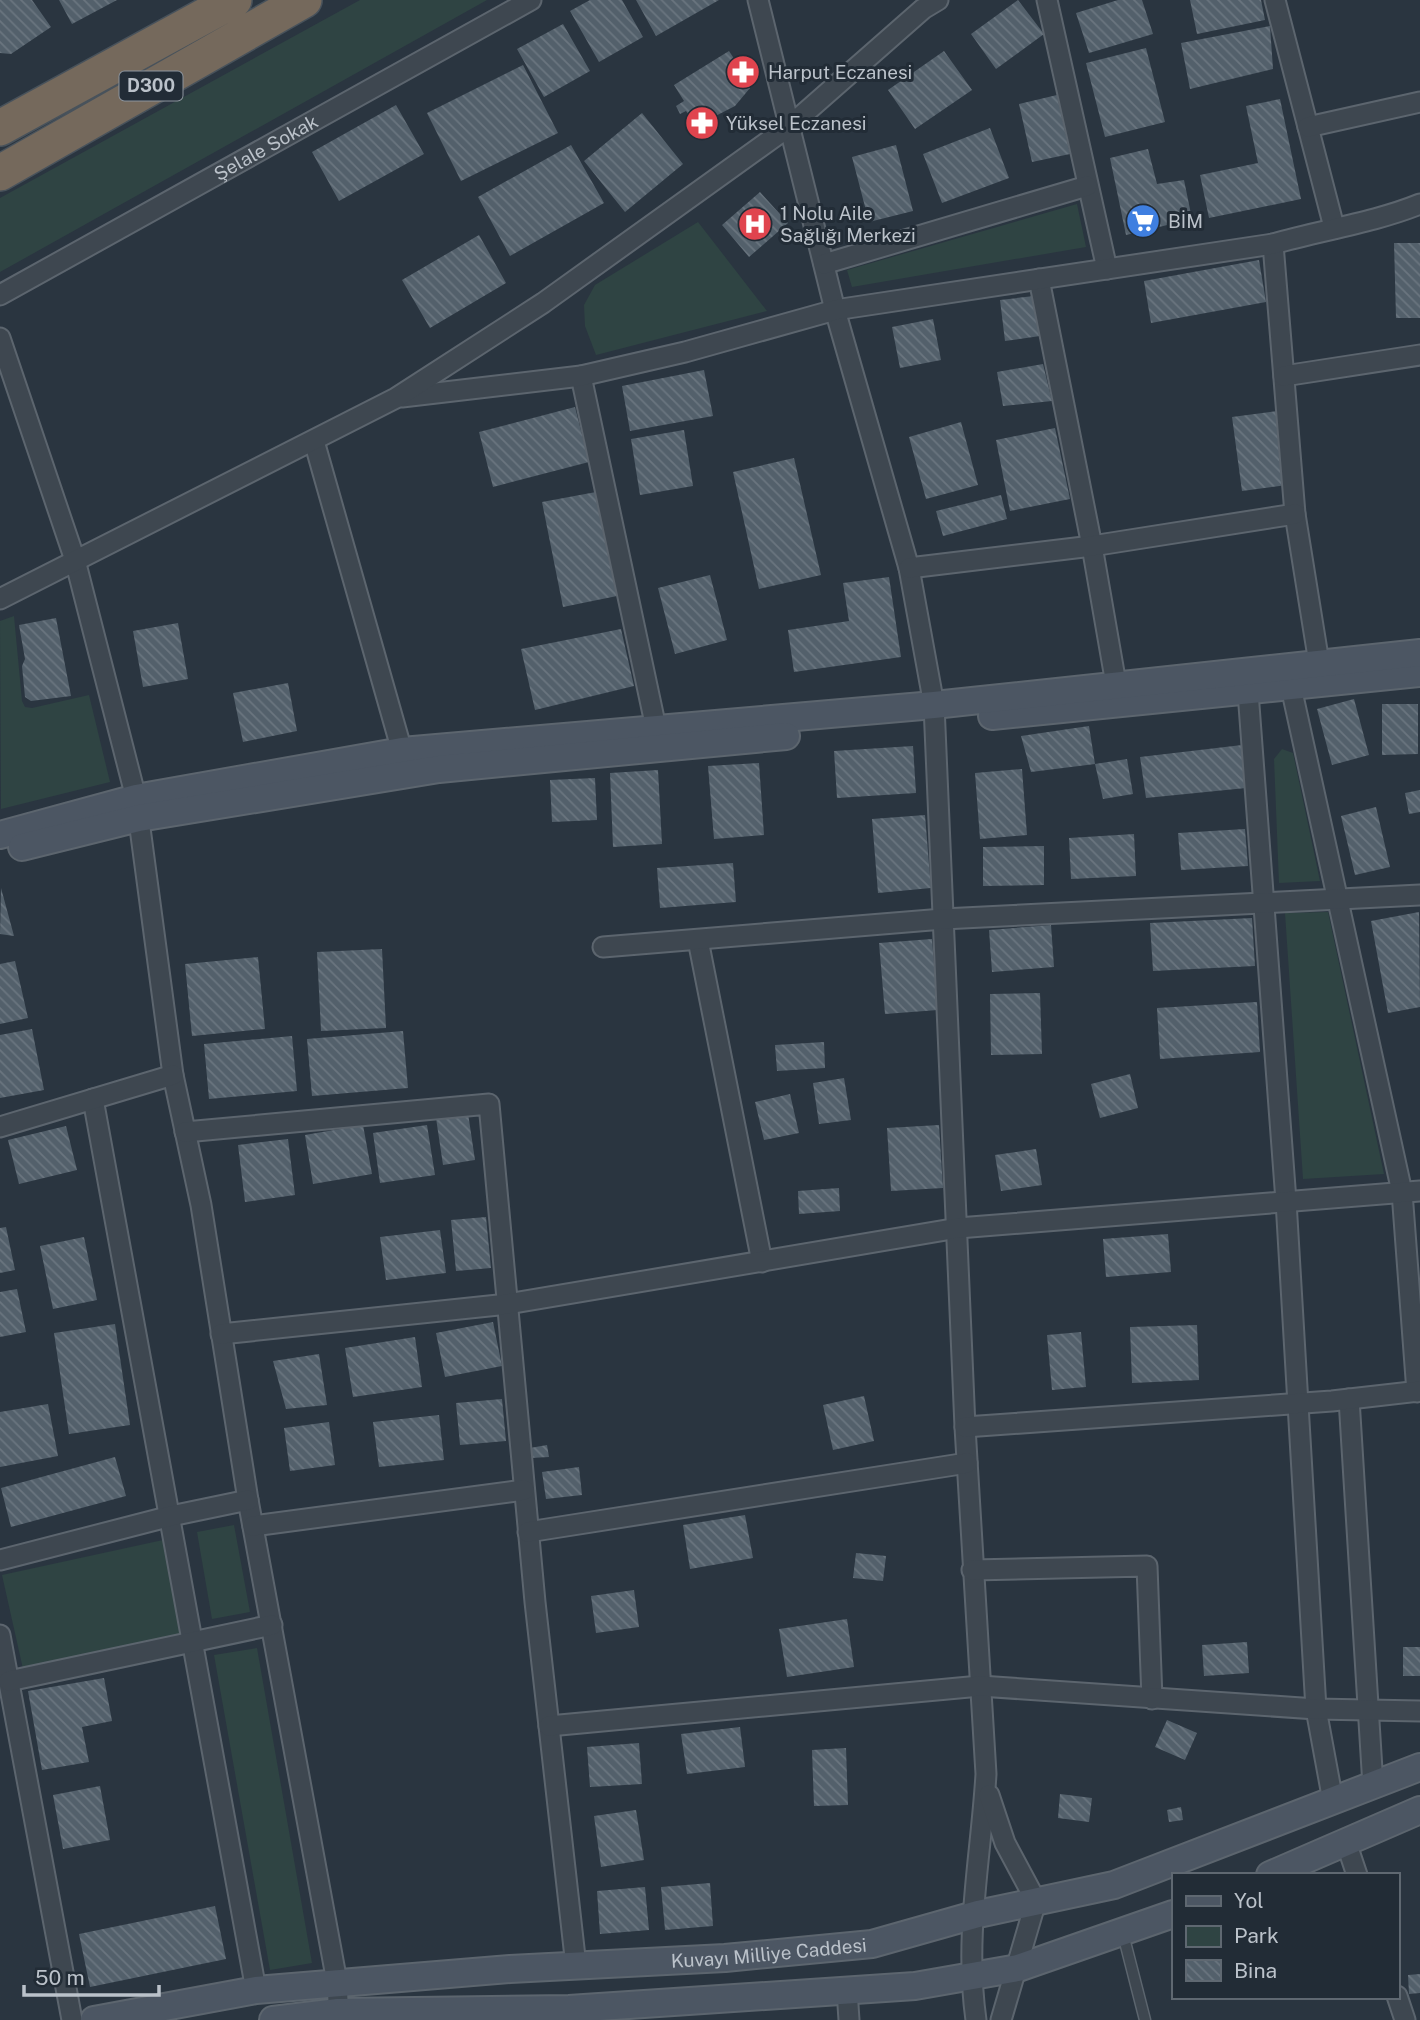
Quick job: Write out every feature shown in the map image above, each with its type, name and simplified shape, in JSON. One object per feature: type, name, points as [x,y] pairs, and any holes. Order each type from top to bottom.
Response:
[{"type":"highway","name":"D300","points":[[0,173],[304,0]]},
{"type":"highway","name":"D300","points":[[0,128],[210,5]]},
{"type":"street","name":"Şelale Sokak","points":[[0,295],[531,0]]},
{"type":"street","points":[[758,0],[835,310],[909,568],[935,713],[965,1427],[985,1782],[982,1832],[971,1916],[970,1975],[976,2020]]},
{"type":"street","points":[[0,599],[396,398],[543,303],[791,125],[923,9],[938,0]]},
{"type":"street","points":[[1047,0],[1107,269]]},
{"type":"street","points":[[1275,0],[1334,227]]},
{"type":"street","points":[[1308,128],[1420,102]]},
{"type":"street","points":[[824,264],[1087,186]]},
{"type":"street","points":[[396,398],[581,376],[685,352],[835,310],[1273,244],[1334,227],[1397,214],[1420,204]]},
{"type":"street","points":[[1273,244],[1295,514],[1319,663]]},
{"type":"street","points":[[1039,279],[1092,546],[1115,684]]},
{"type":"street","points":[[0,338],[75,560],[138,808],[173,1075],[201,1205],[248,1500],[337,1982],[338,2016]]},
{"type":"street","points":[[1284,376],[1420,355]]},
{"type":"street","points":[[581,376],[656,728]]},
{"type":"street","points":[[314,441],[402,751]]},
{"type":"street","points":[[909,568],[1092,546],[1295,514]]},
{"type":"street","points":[[0,853],[138,808],[439,769],[935,713],[1115,684],[1420,653]]},
{"type":"street","points":[[0,835],[402,751],[656,728],[1248,692],[1420,673]]},
{"type":"street","points":[[965,1427],[1296,1404],[1418,1391],[1411,1192],[1335,899],[1291,687]]},
{"type":"street","points":[[1248,692],[1286,1201],[1316,1709],[1333,1801]]},
{"type":"street","points":[[603,947],[943,919],[1264,905],[1420,895]]},
{"type":"street","points":[[698,940],[762,1262]]},
{"type":"street","points":[[0,1126],[173,1075]]},
{"type":"street","points":[[93,1099],[256,1990]]},
{"type":"street","points":[[185,1132],[489,1104],[528,1532],[576,1966]]},
{"type":"street","points":[[221,1334],[508,1304],[958,1228],[1411,1192]]},
{"type":"street","points":[[1349,1399],[1373,1786]]},
{"type":"street","points":[[528,1532],[967,1463]]},
{"type":"street","points":[[253,1525],[524,1490]]},
{"type":"street","points":[[0,1560],[171,1516],[248,1500]]},
{"type":"street","points":[[972,1570],[1147,1566],[1152,1699]]},
{"type":"street","points":[[9,1681],[272,1625]]},
{"type":"street","points":[[0,1635],[72,2020]]},
{"type":"street","points":[[549,1726],[980,1686],[1316,1709],[1420,1711]]},
{"type":"street","name":"Kuvayı Milliye Caddesi","points":[[94,2020],[256,1990],[337,1982],[724,1958],[872,1944],[971,1916],[1114,1885],[1420,1767]]},
{"type":"street","points":[[985,1782],[1005,1843],[1036,1901],[1001,2020]]},
{"type":"street","points":[[1275,1873],[1420,1810]]},
{"type":"street","points":[[1346,1842],[1356,1873]]},
{"type":"street","points":[[273,2020],[338,2016],[583,2014],[915,1986],[1018,1968],[1123,1934],[1172,1914]]},
{"type":"street","points":[[848,1990],[849,2020]]},
{"type":"street","points":[[1398,1999],[1405,2020]]},
{"type":"lane","points":[[1123,1934],[1145,2020]]},
{"type":"green space","points":[[360,0],[487,0],[0,272],[0,198]]},
{"type":"green space","points":[[1077,204],[1086,247],[852,287],[847,270]]},
{"type":"green space","points":[[698,222],[767,311],[596,355],[585,326],[584,305],[595,285]]},
{"type":"green space","points":[[14,616],[22,701],[25,707],[32,708],[89,695],[110,782],[1,809],[0,621]]},
{"type":"green space","points":[[1282,749],[1293,753],[1320,881],[1279,883],[1274,759]]},
{"type":"green space","points":[[1328,912],[1384,1174],[1303,1179],[1285,913]]},
{"type":"green space","points":[[234,1525],[250,1612],[212,1619],[197,1532]]},
{"type":"green space","points":[[163,1540],[183,1634],[23,1669],[2,1575]]},
{"type":"green space","points":[[257,1648],[312,1963],[270,1970],[214,1655]]},
{"type":"building","points":[[0,0],[32,0],[51,27],[11,54],[0,53]]},
{"type":"building","points":[[59,0],[117,0],[72,24]]},
{"type":"building","points":[[590,0],[622,0],[643,37],[599,62],[570,11]]},
{"type":"building","points":[[636,0],[719,0],[656,36]]},
{"type":"building","points":[[1018,0],[1044,34],[996,69],[971,34]]},
{"type":"building","points":[[1118,0],[1142,0],[1153,34],[1089,53],[1076,13]]},
{"type":"building","points":[[1190,0],[1261,0],[1265,20],[1197,34]]},
{"type":"building","points":[[563,24],[590,71],[544,97],[517,49]]},
{"type":"building","points":[[1270,26],[1273,69],[1190,89],[1181,43]]},
{"type":"building","points":[[1146,48],[1165,122],[1105,137],[1086,63]]},
{"type":"building","points":[[729,51],[750,83],[750,88],[735,106],[696,126],[686,111],[680,114],[676,106],[684,101],[674,85]]},
{"type":"building","points":[[944,51],[972,90],[915,129],[888,90]]},
{"type":"building","points":[[523,65],[558,133],[461,181],[427,113]]},
{"type":"building","points":[[1057,95],[1070,154],[1032,162],[1019,104]]},
{"type":"building","points":[[1280,99],[1301,199],[1209,218],[1200,175],[1258,163],[1246,106]]},
{"type":"building","points":[[396,105],[424,154],[339,201],[312,152]]},
{"type":"building","points":[[642,113],[683,164],[625,212],[584,161]]},
{"type":"building","points":[[990,128],[1009,178],[942,203],[923,154]]},
{"type":"building","points":[[571,145],[604,203],[510,256],[478,197]]},
{"type":"building","points":[[896,145],[913,211],[869,222],[852,157]]},
{"type":"building","points":[[1148,149],[1157,184],[1184,180],[1192,219],[1126,235],[1110,158]]},
{"type":"building","name":"1 Nolu Aile Sağlığı Merkezi","points":[[760,192],[788,223],[749,257],[722,225]]},
{"type":"building","points":[[479,235],[506,283],[430,328],[402,280]]},
{"type":"building","points":[[1394,243],[1420,243],[1420,318],[1396,318]]},
{"type":"building","points":[[1259,260],[1266,302],[1151,323],[1144,281]]},
{"type":"building","points":[[1034,296],[1040,336],[1005,341],[1000,300]]},
{"type":"building","points":[[933,319],[941,360],[900,368],[892,327]]},
{"type":"building","points":[[1043,364],[1052,401],[1003,406],[997,372]]},
{"type":"building","points":[[704,370],[713,416],[630,431],[622,386]]},
{"type":"building","points":[[575,407],[589,462],[493,487],[479,432]]},
{"type":"building","points":[[1277,411],[1287,485],[1242,491],[1232,417]]},
{"type":"building","points":[[961,422],[978,485],[926,499],[909,437]]},
{"type":"building","points":[[1055,428],[1070,499],[1010,511],[996,440]]},
{"type":"building","points":[[684,430],[693,486],[640,495],[631,439]]},
{"type":"building","points":[[794,458],[821,575],[759,589],[733,472]]},
{"type":"building","points":[[596,492],[617,596],[563,607],[542,502]]},
{"type":"building","points":[[1001,495],[1007,519],[943,536],[936,511]]},
{"type":"building","points":[[710,575],[727,640],[675,654],[658,588]]},
{"type":"building","points":[[889,577],[901,657],[794,672],[788,630],[849,621],[843,583]]},
{"type":"building","points":[[56,618],[71,696],[31,701],[25,697],[22,666],[25,659],[19,625]]},
{"type":"building","points":[[178,623],[188,679],[143,687],[133,631]]},
{"type":"building","points":[[621,629],[634,686],[535,710],[521,649]]},
{"type":"building","points":[[288,683],[297,731],[243,742],[233,693]]},
{"type":"building","points":[[1354,699],[1369,755],[1332,765],[1317,709]]},
{"type":"building","points":[[1382,704],[1418,704],[1418,754],[1382,755]]},
{"type":"building","points":[[1089,726],[1095,764],[1031,772],[1021,736]]},
{"type":"building","points":[[1242,745],[1246,788],[1146,798],[1140,757]]},
{"type":"building","points":[[913,746],[916,793],[837,798],[834,751]]},
{"type":"building","points":[[1127,759],[1133,794],[1103,799],[1095,764]]},
{"type":"building","points":[[759,763],[764,835],[714,839],[708,766]]},
{"type":"building","points":[[1022,769],[1027,835],[980,839],[975,773]]},
{"type":"building","points":[[658,770],[662,844],[613,847],[610,773]]},
{"type":"building","points":[[595,778],[597,820],[552,822],[550,780]]},
{"type":"building","points":[[1420,790],[1420,812],[1409,814],[1405,793]]},
{"type":"building","points":[[1376,807],[1390,867],[1355,875],[1341,816]]},
{"type":"building","points":[[925,815],[931,888],[878,893],[872,819]]},
{"type":"building","points":[[1245,829],[1248,866],[1181,870],[1178,833]]},
{"type":"building","points":[[1134,834],[1136,876],[1071,879],[1069,838]]},
{"type":"building","points":[[1044,846],[1044,885],[983,886],[983,847]]},
{"type":"building","points":[[733,863],[736,902],[660,908],[657,868]]},
{"type":"building","points":[[1,888],[14,936],[0,934]]},
{"type":"building","points":[[1419,912],[1420,1007],[1388,1013],[1371,921]]},
{"type":"building","points":[[1252,918],[1255,966],[1153,971],[1150,923]]},
{"type":"building","points":[[1051,925],[1054,967],[992,972],[989,930]]},
{"type":"building","points":[[932,939],[938,1010],[885,1014],[879,943]]},
{"type":"building","points":[[382,949],[386,1028],[321,1031],[317,952]]},
{"type":"building","points":[[258,957],[265,1029],[192,1036],[185,964]]},
{"type":"building","points":[[15,961],[28,1018],[0,1024],[0,964]]},
{"type":"building","points":[[1040,993],[1042,1054],[991,1055],[990,994]]},
{"type":"building","points":[[1257,1002],[1260,1052],[1160,1059],[1157,1008]]},
{"type":"building","points":[[32,1029],[44,1090],[0,1098],[0,1035]]},
{"type":"building","points":[[403,1031],[408,1088],[312,1096],[307,1039]]},
{"type":"building","points":[[292,1036],[297,1091],[209,1099],[204,1044]]},
{"type":"building","points":[[824,1042],[825,1068],[777,1071],[775,1045]]},
{"type":"building","points":[[1130,1074],[1138,1108],[1100,1118],[1091,1084]]},
{"type":"building","points":[[844,1078],[851,1120],[819,1124],[813,1083]]},
{"type":"building","points":[[790,1094],[799,1133],[764,1140],[755,1102]]},
{"type":"building","points":[[468,1113],[475,1160],[443,1165],[436,1118]]},
{"type":"building","points":[[363,1125],[372,1174],[313,1184],[305,1135]]},
{"type":"building","points":[[427,1125],[435,1175],[380,1183],[373,1133]]},
{"type":"building","points":[[939,1125],[943,1188],[891,1191],[887,1128]]},
{"type":"building","points":[[66,1126],[77,1170],[19,1184],[8,1140]]},
{"type":"building","points":[[288,1139],[295,1195],[245,1202],[238,1145]]},
{"type":"building","points":[[1036,1149],[1042,1185],[1001,1191],[995,1155]]},
{"type":"building","points":[[839,1188],[840,1211],[799,1214],[798,1191]]},
{"type":"building","points":[[486,1217],[491,1268],[456,1271],[451,1220]]},
{"type":"building","points":[[6,1227],[15,1270],[0,1273],[0,1228]]},
{"type":"building","points":[[440,1230],[446,1273],[386,1280],[380,1237]]},
{"type":"building","points":[[1168,1234],[1171,1272],[1106,1277],[1103,1239]]},
{"type":"building","points":[[84,1237],[97,1300],[53,1309],[40,1246]]},
{"type":"building","points":[[17,1289],[26,1332],[0,1337],[0,1292]]},
{"type":"building","points":[[493,1322],[502,1366],[445,1377],[436,1333]]},
{"type":"building","points":[[115,1324],[130,1425],[69,1434],[54,1333]]},
{"type":"building","points":[[1197,1325],[1199,1380],[1132,1383],[1130,1327]]},
{"type":"building","points":[[1081,1332],[1086,1387],[1052,1390],[1047,1335]]},
{"type":"building","points":[[415,1337],[422,1387],[353,1397],[345,1348]]},
{"type":"building","points":[[319,1354],[327,1405],[286,1409],[273,1361]]},
{"type":"building","points":[[864,1396],[874,1441],[833,1450],[823,1405]]},
{"type":"building","points":[[502,1399],[506,1441],[460,1445],[456,1403]]},
{"type":"building","points":[[48,1404],[58,1456],[0,1467],[0,1412]]},
{"type":"building","points":[[439,1415],[444,1460],[379,1467],[373,1422]]},
{"type":"building","points":[[329,1422],[335,1465],[290,1471],[284,1428]]},
{"type":"building","points":[[547,1445],[549,1457],[531,1458],[530,1448]]},
{"type":"building","points":[[115,1457],[126,1496],[11,1527],[1,1488]]},
{"type":"building","points":[[579,1467],[582,1495],[546,1499],[542,1472]]},
{"type":"building","points":[[745,1515],[753,1558],[690,1569],[683,1525]]},
{"type":"building","points":[[856,1553],[886,1556],[883,1581],[853,1578]]},
{"type":"building","points":[[634,1590],[639,1627],[596,1633],[591,1596]]},
{"type":"building","points":[[847,1619],[854,1667],[787,1677],[779,1629]]},
{"type":"building","points":[[1247,1642],[1249,1673],[1204,1676],[1202,1645]]},
{"type":"building","points":[[1403,1647],[1420,1647],[1420,1676],[1403,1676]]},
{"type":"building","points":[[104,1678],[112,1721],[82,1727],[89,1762],[42,1770],[28,1691]]},
{"type":"building","points":[[1167,1720],[1197,1733],[1185,1760],[1155,1747]]},
{"type":"building","points":[[740,1727],[745,1767],[687,1774],[681,1734]]},
{"type":"building","points":[[639,1743],[642,1784],[590,1787],[587,1747]]},
{"type":"building","points":[[846,1748],[848,1805],[814,1806],[812,1750]]},
{"type":"building","points":[[100,1786],[110,1840],[63,1849],[53,1795]]},
{"type":"building","points":[[1060,1794],[1092,1798],[1089,1822],[1058,1818]]},
{"type":"building","points":[[1181,1807],[1183,1820],[1169,1822],[1167,1810]]},
{"type":"building","points":[[636,1810],[644,1860],[601,1867],[594,1816]]},
{"type":"building","points":[[710,1883],[713,1926],[665,1930],[661,1887]]},
{"type":"building","points":[[645,1887],[649,1930],[600,1934],[597,1891]]},
{"type":"building","points":[[215,1906],[226,1959],[90,1987],[79,1934]]},
{"type":"building","points":[[1420,1974],[1420,1993],[1409,1994],[1408,1975]]},
{"type":"place","name":"Harput Eczanesi","points":[[743,72]]},
{"type":"place","name":"Yüksel Eczanesi","points":[[702,123]]},
{"type":"place","name":"BİM","points":[[1143,221]]},
{"type":"place","name":"1 Nolu Aile Sağlığı Merkezi","points":[[755,224]]}]
